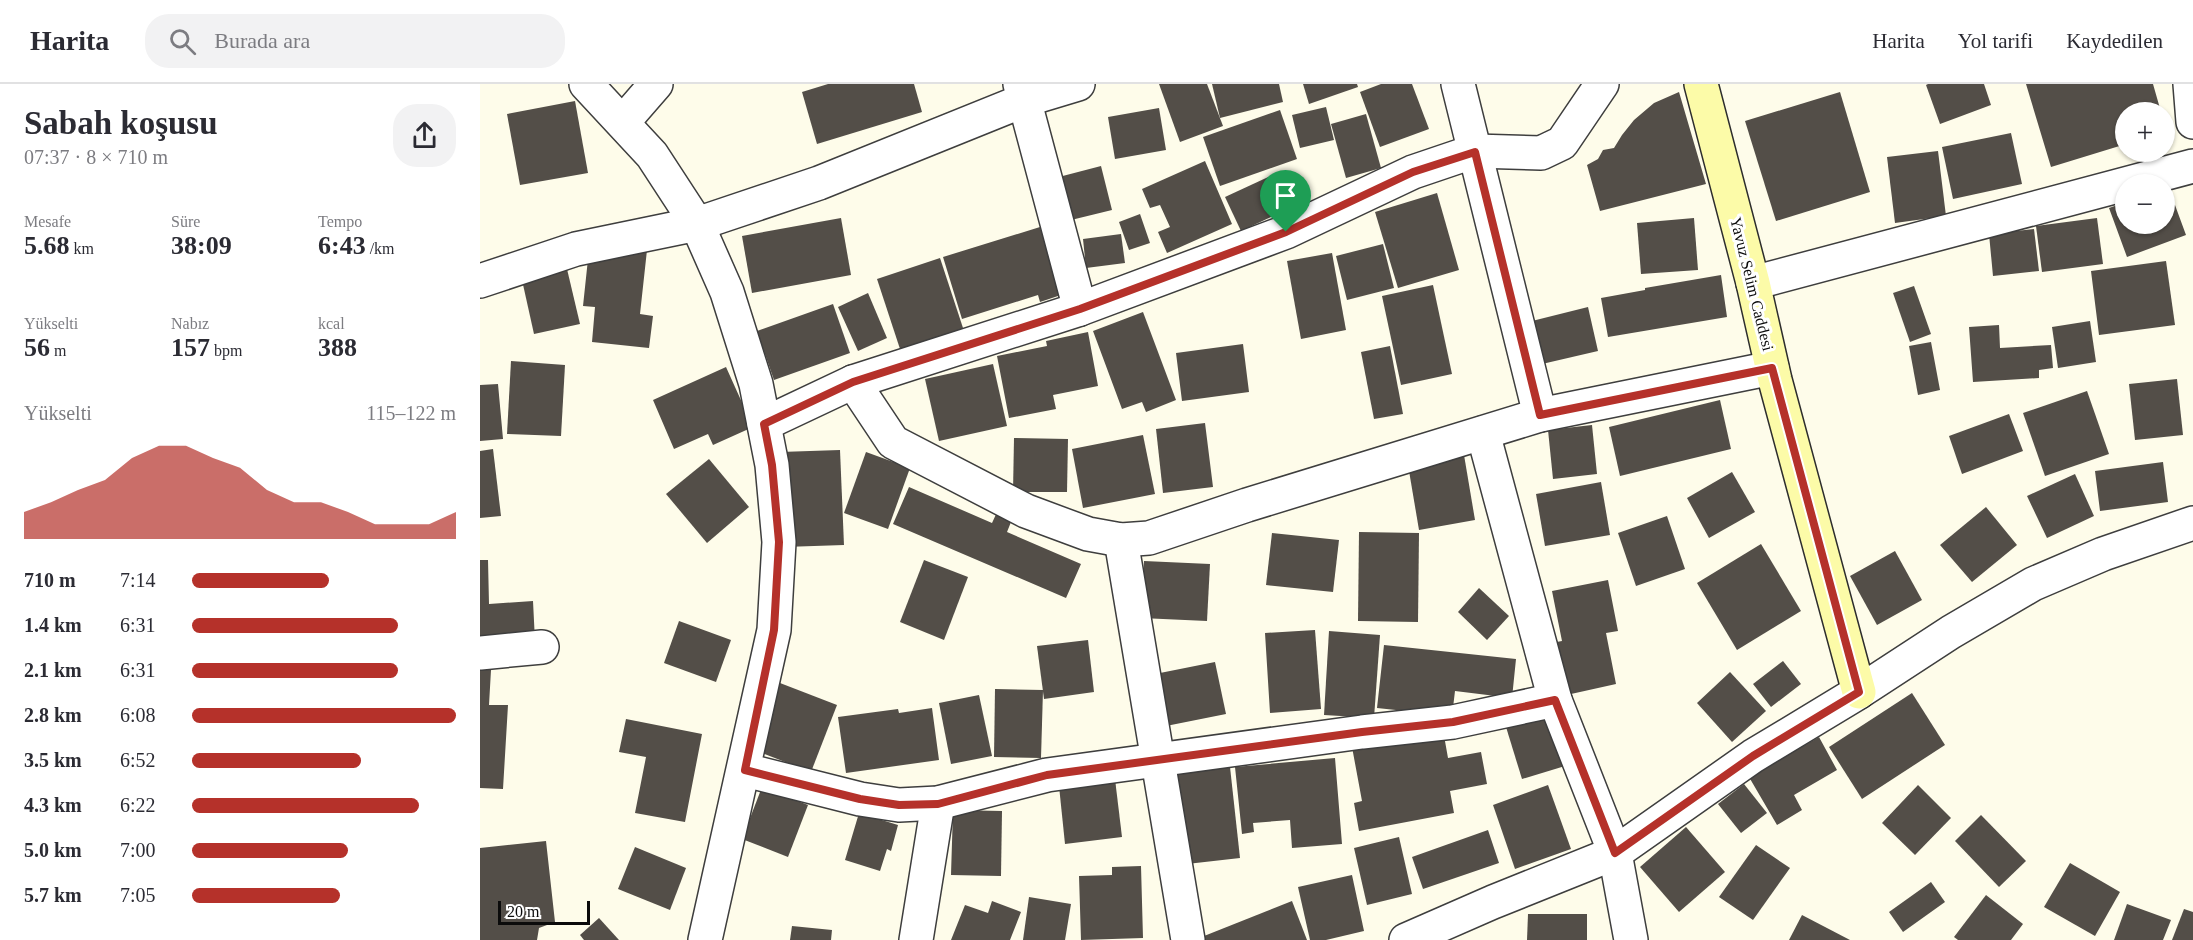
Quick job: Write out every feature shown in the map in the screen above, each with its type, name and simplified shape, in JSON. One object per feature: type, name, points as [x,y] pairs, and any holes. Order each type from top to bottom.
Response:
[{"type":"street","points":[[586,84],[652,155],[697,224],[727,292],[756,384],[772,465],[779,542],[774,630],[745,770],[705,940]]},
{"type":"street","points":[[623,122],[656,84]]},
{"type":"street","points":[[480,281],[576,249],[697,224],[819,183],[1022,92],[1078,84]]},
{"type":"street","points":[[1458,84],[1540,415]]},
{"type":"street","points":[[764,424],[853,382],[1080,309],[1286,232],[1413,172],[1475,152],[1541,153],[1562,143],[1602,84]]},
{"type":"street","name":"Yavuz Selim Caddesi","points":[[1701,84],[1753,284],[1772,368],[1859,692]]},
{"type":"street","points":[[2191,85],[2193,122]]},
{"type":"street","points":[[1022,92],[1080,309]]},
{"type":"street","points":[[1753,284],[2193,166]]},
{"type":"street","points":[[853,382],[893,442],[1026,511],[1088,534],[1121,540],[1149,538],[1247,505],[1540,415],[1772,368]]},
{"type":"street","points":[[1483,433],[1555,700],[1615,853],[1631,940]]},
{"type":"street","points":[[1406,940],[1615,853],[1753,756],[2032,584],[2103,554],[2193,523]]},
{"type":"street","points":[[1121,540],[1188,940]]},
{"type":"street","points":[[480,653],[542,648]]},
{"type":"street","points":[[745,770],[860,799],[899,805],[938,804],[1047,775],[1362,732],[1453,722],[1555,700]]},
{"type":"street","points":[[915,940],[938,804]]},
{"type":"building","points":[[828,84],[914,84],[922,112],[817,144],[802,92]]},
{"type":"building","points":[[1159,84],[1207,84],[1223,126],[1180,142]]},
{"type":"building","points":[[1212,84],[1279,84],[1283,102],[1220,118]]},
{"type":"building","points":[[1303,84],[1357,84],[1358,87],[1309,104]]},
{"type":"building","points":[[1381,84],[1412,84],[1429,129],[1380,147],[1360,92]]},
{"type":"building","points":[[1984,84],[1991,105],[1940,124],[1926,85]]},
{"type":"building","points":[[2026,84],[2153,84],[2158,102],[2115,102],[2115,147],[2051,167]]},
{"type":"building","points":[[1679,92],[1706,184],[1600,211],[1587,165],[1598,159],[1603,150],[1614,148],[1634,120],[1654,103]]},
{"type":"building","points":[[1840,92],[1870,192],[1776,221],[1745,121]]},
{"type":"building","points":[[575,101],[588,173],[520,185],[507,114]]},
{"type":"building","points":[[1326,107],[1334,140],[1300,148],[1292,115]]},
{"type":"building","points":[[1159,108],[1166,150],[1115,159],[1108,117]]},
{"type":"building","points":[[1280,110],[1297,159],[1220,186],[1203,137]]},
{"type":"building","points":[[1366,114],[1381,168],[1346,178],[1331,124]]},
{"type":"building","points":[[2011,133],[2022,184],[1953,199],[1942,147]]},
{"type":"building","points":[[1938,151],[1946,216],[1895,223],[1887,157]]},
{"type":"building","points":[[1205,161],[1232,224],[1167,253],[1158,232],[1170,227],[1160,205],[1150,208],[1142,189]]},
{"type":"building","points":[[1101,166],[1112,210],[1067,221],[1055,178]]},
{"type":"building","points":[[1281,171],[1297,205],[1241,231],[1225,197]]},
{"type":"building","points":[[1437,193],[1459,270],[1398,288],[1375,212]]},
{"type":"building","points":[[2175,205],[2186,235],[2127,257],[2119,234],[2175,234]]},
{"type":"building","points":[[2115,206],[2115,224],[2109,208]]},
{"type":"building","points":[[1140,214],[1150,243],[1129,250],[1119,222]]},
{"type":"building","points":[[841,218],[851,275],[752,293],[742,236]]},
{"type":"building","points":[[1694,218],[1698,270],[1641,274],[1637,223]]},
{"type":"building","points":[[2097,218],[2103,264],[2042,272],[2036,226]]},
{"type":"building","points":[[1040,227],[1061,295],[1040,302],[1038,295],[962,319],[943,257]]},
{"type":"building","points":[[2034,229],[2039,271],[1993,276],[1989,234]]},
{"type":"building","points":[[1121,234],[1125,263],[1086,268],[1083,239]]},
{"type":"building","points":[[1383,244],[1394,288],[1347,300],[1336,256]]},
{"type":"building","points":[[607,246],[647,250],[640,314],[653,316],[649,348],[592,342],[595,307],[583,306],[588,259],[605,261]]},
{"type":"building","points":[[1332,253],[1346,330],[1301,339],[1287,261]]},
{"type":"building","points":[[940,258],[964,331],[901,352],[877,279]]},
{"type":"building","points":[[2166,261],[2175,325],[2099,335],[2091,271]]},
{"type":"building","points":[[567,269],[580,324],[534,334],[522,280]]},
{"type":"building","points":[[1721,275],[1727,317],[1608,337],[1601,298]]},
{"type":"building","points":[[1433,285],[1452,374],[1401,385],[1382,296]]},
{"type":"building","points":[[1914,286],[1931,334],[1910,342],[1893,293]]},
{"type":"building","points":[[868,293],[887,338],[858,351],[838,307]]},
{"type":"building","points":[[833,304],[850,353],[774,380],[757,331]]},
{"type":"building","points":[[1588,307],[1598,351],[1542,364],[1532,321]]},
{"type":"building","points":[[1143,312],[1176,400],[1146,412],[1142,402],[1122,409],[1093,331]]},
{"type":"building","points":[[2090,321],[2096,362],[2058,368],[2052,327]]},
{"type":"building","points":[[1999,325],[2000,348],[2051,345],[2053,368],[2039,370],[2039,378],[1973,382],[1969,327]]},
{"type":"building","points":[[1088,332],[1098,386],[1053,395],[1056,409],[1009,418],[997,356],[1047,346],[1046,341]]},
{"type":"building","points":[[1931,342],[1940,390],[1918,395],[1909,346]]},
{"type":"building","points":[[1243,344],[1249,392],[1182,401],[1176,353]]},
{"type":"building","points":[[1390,346],[1403,414],[1374,419],[1361,352]]},
{"type":"building","points":[[511,361],[565,365],[561,436],[507,434]]},
{"type":"building","points":[[993,364],[1007,426],[939,441],[925,379]]},
{"type":"building","points":[[726,367],[753,427],[713,445],[708,434],[674,449],[653,400]]},
{"type":"building","points":[[2177,379],[2183,435],[2135,440],[2129,384]]},
{"type":"building","points":[[498,384],[503,439],[480,441],[480,385]]},
{"type":"building","points":[[2087,391],[2109,454],[2045,476],[2023,413]]},
{"type":"building","points":[[1720,400],[1731,449],[1620,476],[1609,427]]},
{"type":"building","points":[[2009,414],[2023,451],[1962,474],[1949,436]]},
{"type":"building","points":[[1205,423],[1213,487],[1163,493],[1156,429]]},
{"type":"building","points":[[1592,425],[1597,474],[1553,479],[1548,430]]},
{"type":"building","points":[[1143,435],[1155,494],[1083,508],[1072,449]]},
{"type":"building","points":[[1014,438],[1068,439],[1067,492],[1013,492]]},
{"type":"building","points":[[493,449],[501,516],[480,518],[480,451]]},
{"type":"building","points":[[1463,449],[1475,520],[1419,530],[1407,459]]},
{"type":"building","points":[[840,450],[844,545],[784,547],[780,452]]},
{"type":"building","points":[[866,452],[910,468],[888,529],[844,513]]},
{"type":"building","points":[[709,459],[749,507],[707,543],[666,494]]},
{"type":"building","points":[[2163,462],[2168,502],[2100,511],[2095,471]]},
{"type":"building","points":[[1732,472],[1755,512],[1709,538],[1687,498]]},
{"type":"building","points":[[2075,474],[2094,516],[2047,538],[2027,496]]},
{"type":"building","points":[[1601,482],[1610,535],[1545,546],[1536,494]]},
{"type":"building","points":[[909,487],[992,523],[998,510],[1013,517],[1007,532],[1081,564],[1066,598],[893,524]]},
{"type":"building","points":[[1986,507],[2017,545],[1972,582],[1940,545]]},
{"type":"building","points":[[1667,516],[1685,569],[1636,586],[1618,533]]},
{"type":"building","points":[[1359,532],[1419,533],[1418,622],[1358,621]]},
{"type":"building","points":[[1272,533],[1339,540],[1333,592],[1266,585]]},
{"type":"building","points":[[1761,544],[1801,611],[1737,650],[1697,583]]},
{"type":"building","points":[[1895,551],[1922,600],[1877,625],[1850,576]]},
{"type":"building","points":[[480,560],[488,560],[489,604],[533,601],[535,641],[480,643]]},
{"type":"building","points":[[924,560],[968,577],[944,640],[900,622]]},
{"type":"building","points":[[1144,561],[1210,564],[1207,621],[1141,618]]},
{"type":"building","points":[[1608,580],[1618,631],[1606,633],[1616,684],[1562,696],[1551,643],[1562,641],[1552,591]]},
{"type":"building","points":[[1479,588],[1509,616],[1487,640],[1458,612]]},
{"type":"building","points":[[679,621],[731,640],[716,682],[664,663]]},
{"type":"building","points":[[1315,630],[1321,709],[1270,713],[1265,633]]},
{"type":"building","points":[[1329,631],[1380,635],[1374,718],[1324,715]]},
{"type":"building","points":[[1088,640],[1094,692],[1044,699],[1037,646]]},
{"type":"building","points":[[1384,645],[1516,659],[1512,698],[1455,691],[1452,716],[1377,708]]},
{"type":"building","points":[[1783,661],[1801,684],[1771,707],[1753,684]]},
{"type":"building","points":[[1215,662],[1226,714],[1161,727],[1150,675]]},
{"type":"building","points":[[480,669],[491,670],[489,705],[508,705],[503,789],[480,788]]},
{"type":"building","points":[[1730,672],[1766,711],[1732,742],[1697,703]]},
{"type":"building","points":[[780,683],[837,705],[811,772],[754,750]]},
{"type":"building","points":[[995,689],[1043,690],[1041,758],[994,757]]},
{"type":"building","points":[[1912,693],[1945,745],[1862,799],[1829,747]]},
{"type":"building","points":[[979,695],[992,756],[951,764],[939,703]]},
{"type":"building","points":[[932,708],[939,760],[846,773],[838,717],[898,709],[899,713]]},
{"type":"building","points":[[1550,714],[1565,766],[1522,779],[1506,727]]},
{"type":"building","points":[[626,719],[702,734],[685,822],[635,813],[646,757],[619,752]]},
{"type":"building","points":[[1443,730],[1448,758],[1481,752],[1487,784],[1450,791],[1454,813],[1359,831],[1354,803],[1362,801],[1352,747]]},
{"type":"building","points":[[1819,737],[1837,770],[1794,795],[1802,810],[1777,825],[1749,777]]},
{"type":"building","points":[[1335,758],[1342,844],[1292,848],[1290,820],[1253,823],[1254,832],[1242,834],[1235,767]]},
{"type":"building","points":[[1230,767],[1240,858],[1187,864],[1177,773]]},
{"type":"building","points":[[1115,779],[1122,837],[1065,844],[1059,786]]},
{"type":"building","points":[[1744,784],[1767,813],[1741,833],[1718,804]]},
{"type":"building","points":[[1548,785],[1571,849],[1515,869],[1493,805]]},
{"type":"building","points":[[1918,785],[1951,818],[1915,855],[1882,823]]},
{"type":"building","points":[[762,787],[808,805],[788,857],[742,839]]},
{"type":"building","points":[[953,810],[1002,811],[1001,876],[951,875]]},
{"type":"building","points":[[859,813],[898,825],[891,851],[887,849],[880,871],[845,860]]},
{"type":"building","points":[[1981,815],[2026,861],[1999,887],[1955,841]]},
{"type":"building","points":[[1686,827],[1725,872],[1679,912],[1640,867]]},
{"type":"building","points":[[1488,830],[1499,863],[1423,889],[1412,857]]},
{"type":"building","points":[[1399,837],[1412,894],[1367,905],[1354,848]]},
{"type":"building","points":[[546,841],[555,922],[539,928],[537,940],[480,940],[480,848]]},
{"type":"building","points":[[1756,845],[1790,868],[1753,920],[1719,897]]},
{"type":"building","points":[[635,847],[686,868],[670,910],[618,889]]},
{"type":"building","points":[[2070,863],[2120,892],[2095,936],[2044,907]]},
{"type":"building","points":[[1141,866],[1143,938],[1081,940],[1079,876],[1112,875],[1112,867]]},
{"type":"building","points":[[1352,875],[1364,931],[1326,940],[1310,940],[1298,887]]},
{"type":"building","points":[[1931,882],[1945,902],[1903,932],[1889,912]]},
{"type":"building","points":[[1986,895],[2023,924],[2011,940],[1958,940],[1954,937]]},
{"type":"building","points":[[1029,897],[1071,904],[1065,940],[1023,940]]},
{"type":"building","points":[[992,901],[1021,912],[1010,940],[951,940],[965,905],[988,913]]},
{"type":"building","points":[[1292,901],[1307,940],[1194,940]]},
{"type":"building","points":[[2127,904],[2171,920],[2163,940],[2114,940]]},
{"type":"building","points":[[2184,909],[2193,912],[2193,940],[2172,940]]},
{"type":"building","points":[[1528,914],[1587,914],[1587,940],[1527,940]]},
{"type":"building","points":[[1802,915],[1850,940],[1789,940]]},
{"type":"building","points":[[599,918],[619,940],[584,940],[580,935]]},
{"type":"building","points":[[792,926],[832,930],[831,940],[790,940]]},
{"type":"route","points":[[1475,152],[1540,415],[1772,368],[1859,692],[1753,756],[1615,853],[1555,700],[1453,722],[1362,732],[1047,775],[938,804],[899,805],[860,799],[745,770],[774,630],[779,542],[772,465],[764,424],[853,382],[1080,309],[1286,232],[1413,172],[1475,152]]}]
